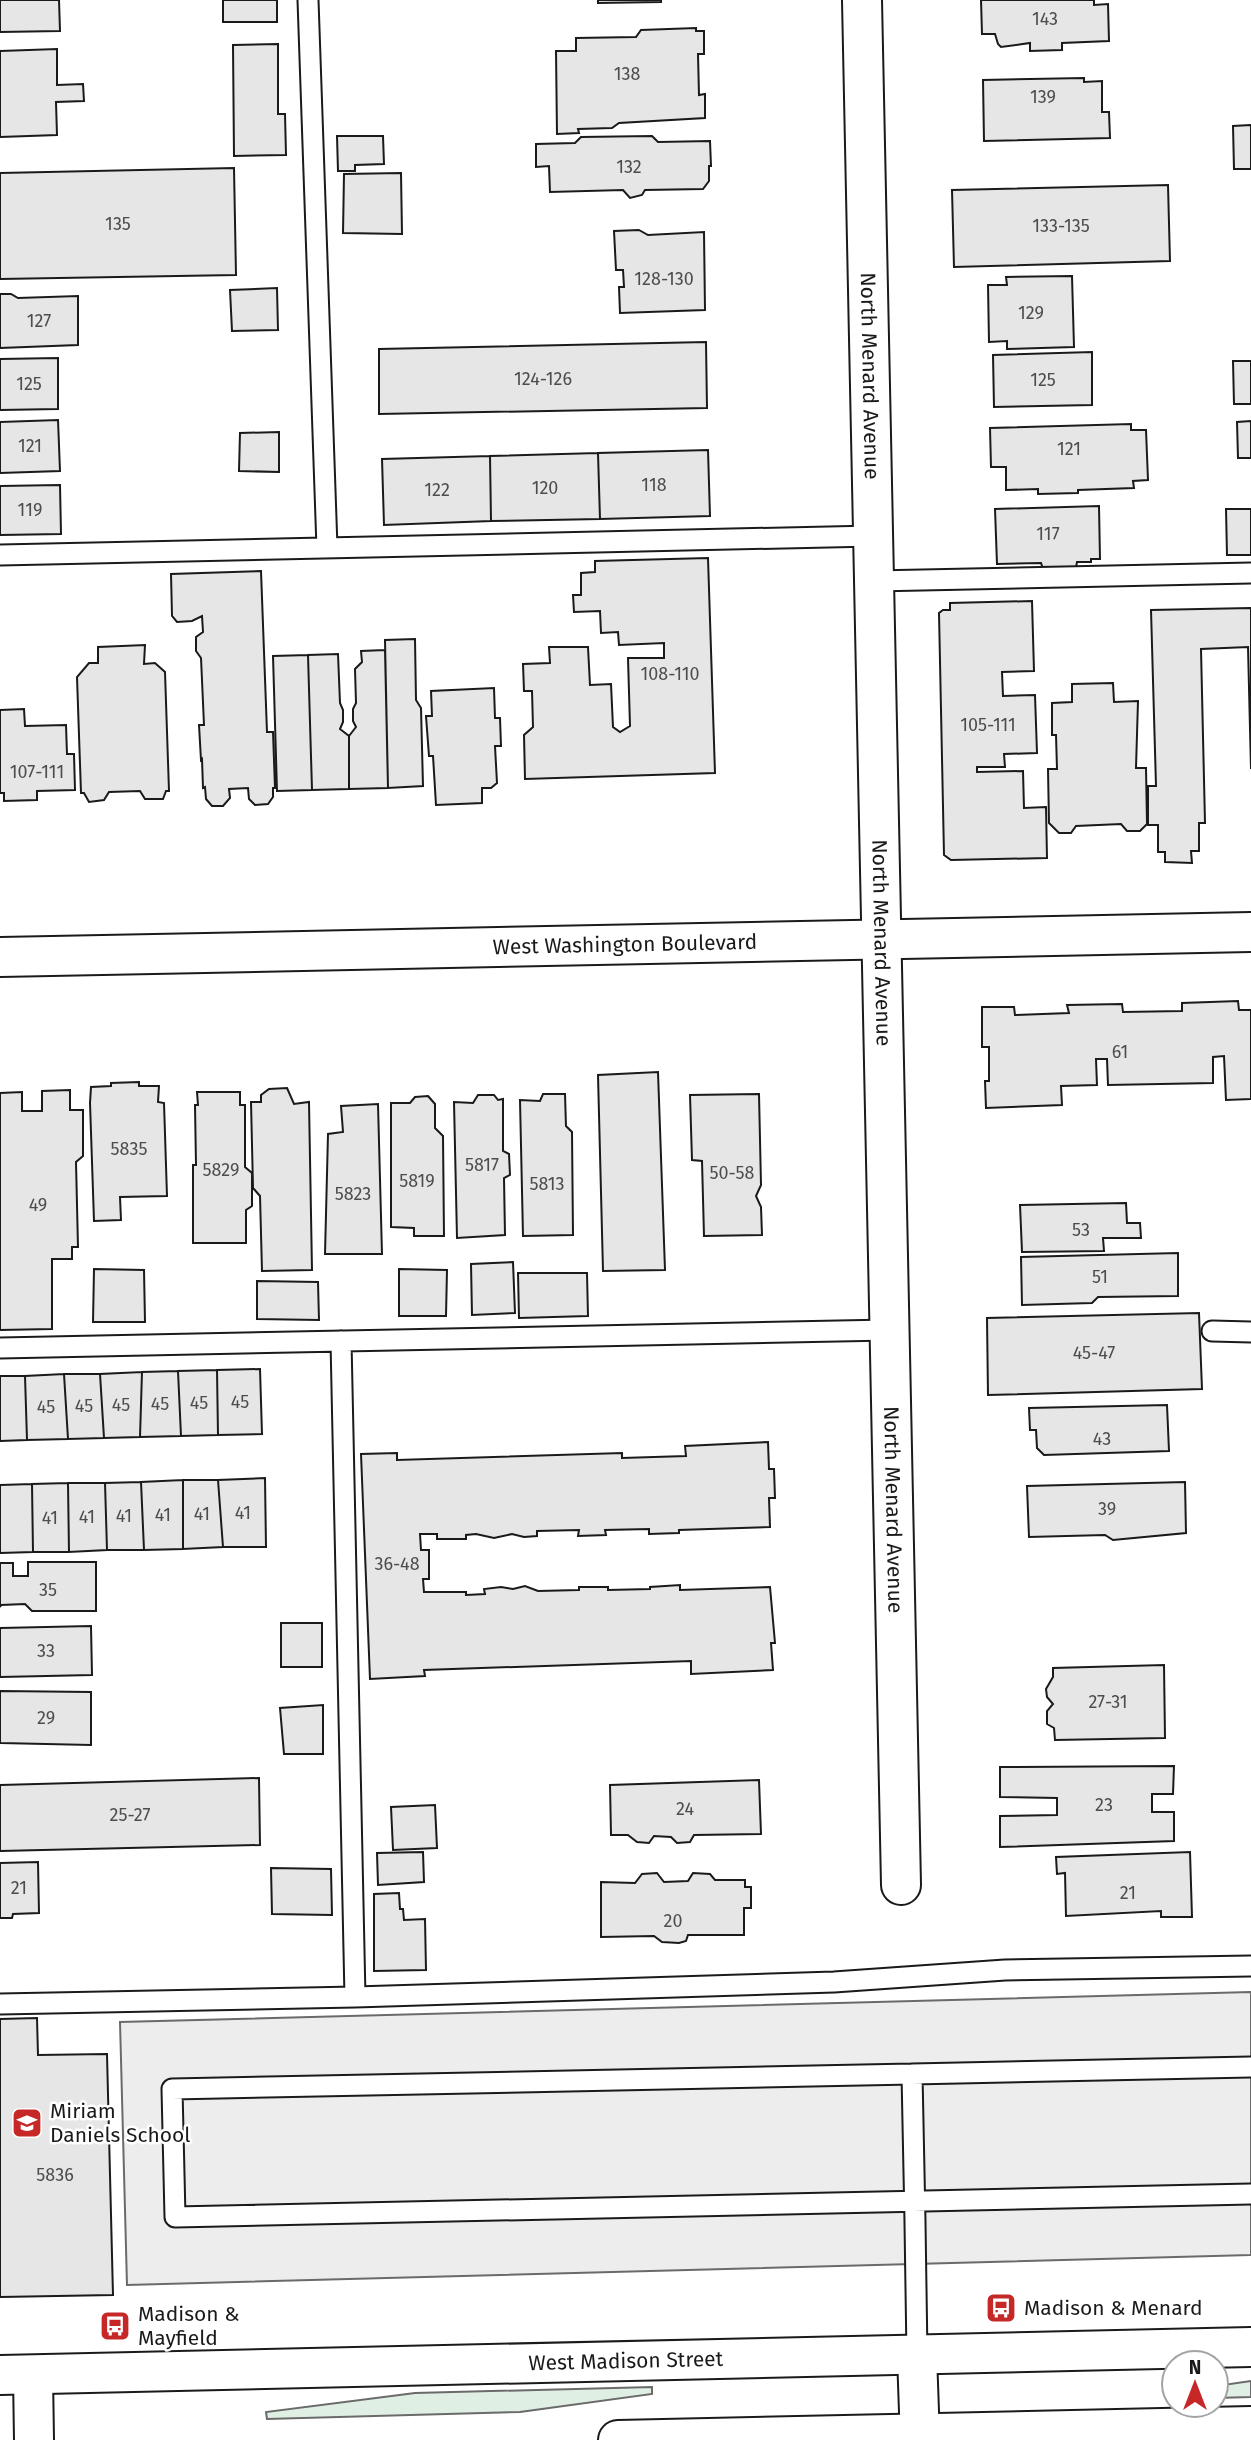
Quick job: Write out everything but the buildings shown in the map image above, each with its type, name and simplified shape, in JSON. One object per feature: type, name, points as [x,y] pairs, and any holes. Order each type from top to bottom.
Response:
[{"type":"street","name":"North Menard Avenue","points":[[862,0],[901,1885]]},
{"type":"street","name":"West Washington Boulevard","points":[[0,957],[1251,932]]},
{"type":"street","name":"West Madison Street","points":[[16,2375],[1251,2347]]},
{"type":"street","points":[[917,2355],[920,2437]]},
{"type":"street","points":[[16,2375],[34,2440]]},
{"type":"street","points":[[618,2440],[920,2437],[1251,2426]]},
{"type":"lane","points":[[308,0],[327,548]]},
{"type":"lane","points":[[0,555],[873,536]]},
{"type":"lane","points":[[874,581],[1251,573]]},
{"type":"lane","points":[[0,1348],[889,1330]]},
{"type":"lane","points":[[1212,1331],[1251,1332]]},
{"type":"lane","points":[[341,1341],[355,1997]]},
{"type":"lane","points":[[0,2004],[355,1997],[834,1982],[1005,1970],[1251,1966]]},
{"type":"lane","points":[[1251,2067],[172,2089],[175,2217],[1251,2194]]},
{"type":"lane","points":[[912,2074],[917,2355]]},
{"type":"green space","points":[[1251,2381],[1251,2397],[1230,2398],[1230,2384]]},
{"type":"green space","points":[[652,2387],[652,2394],[520,2412],[267,2419],[266,2412],[415,2393]]},
{"type":"shaded area","points":[[1251,1992],[1251,2255],[127,2285],[120,2022]]},
{"type":"place","name":"Miriam Daniels School","points":[[27,2123]]},
{"type":"place","name":"Madison & Menard","points":[[1001,2308]]},
{"type":"place","name":"Madison & Mayfield","points":[[115,2326]]}]
